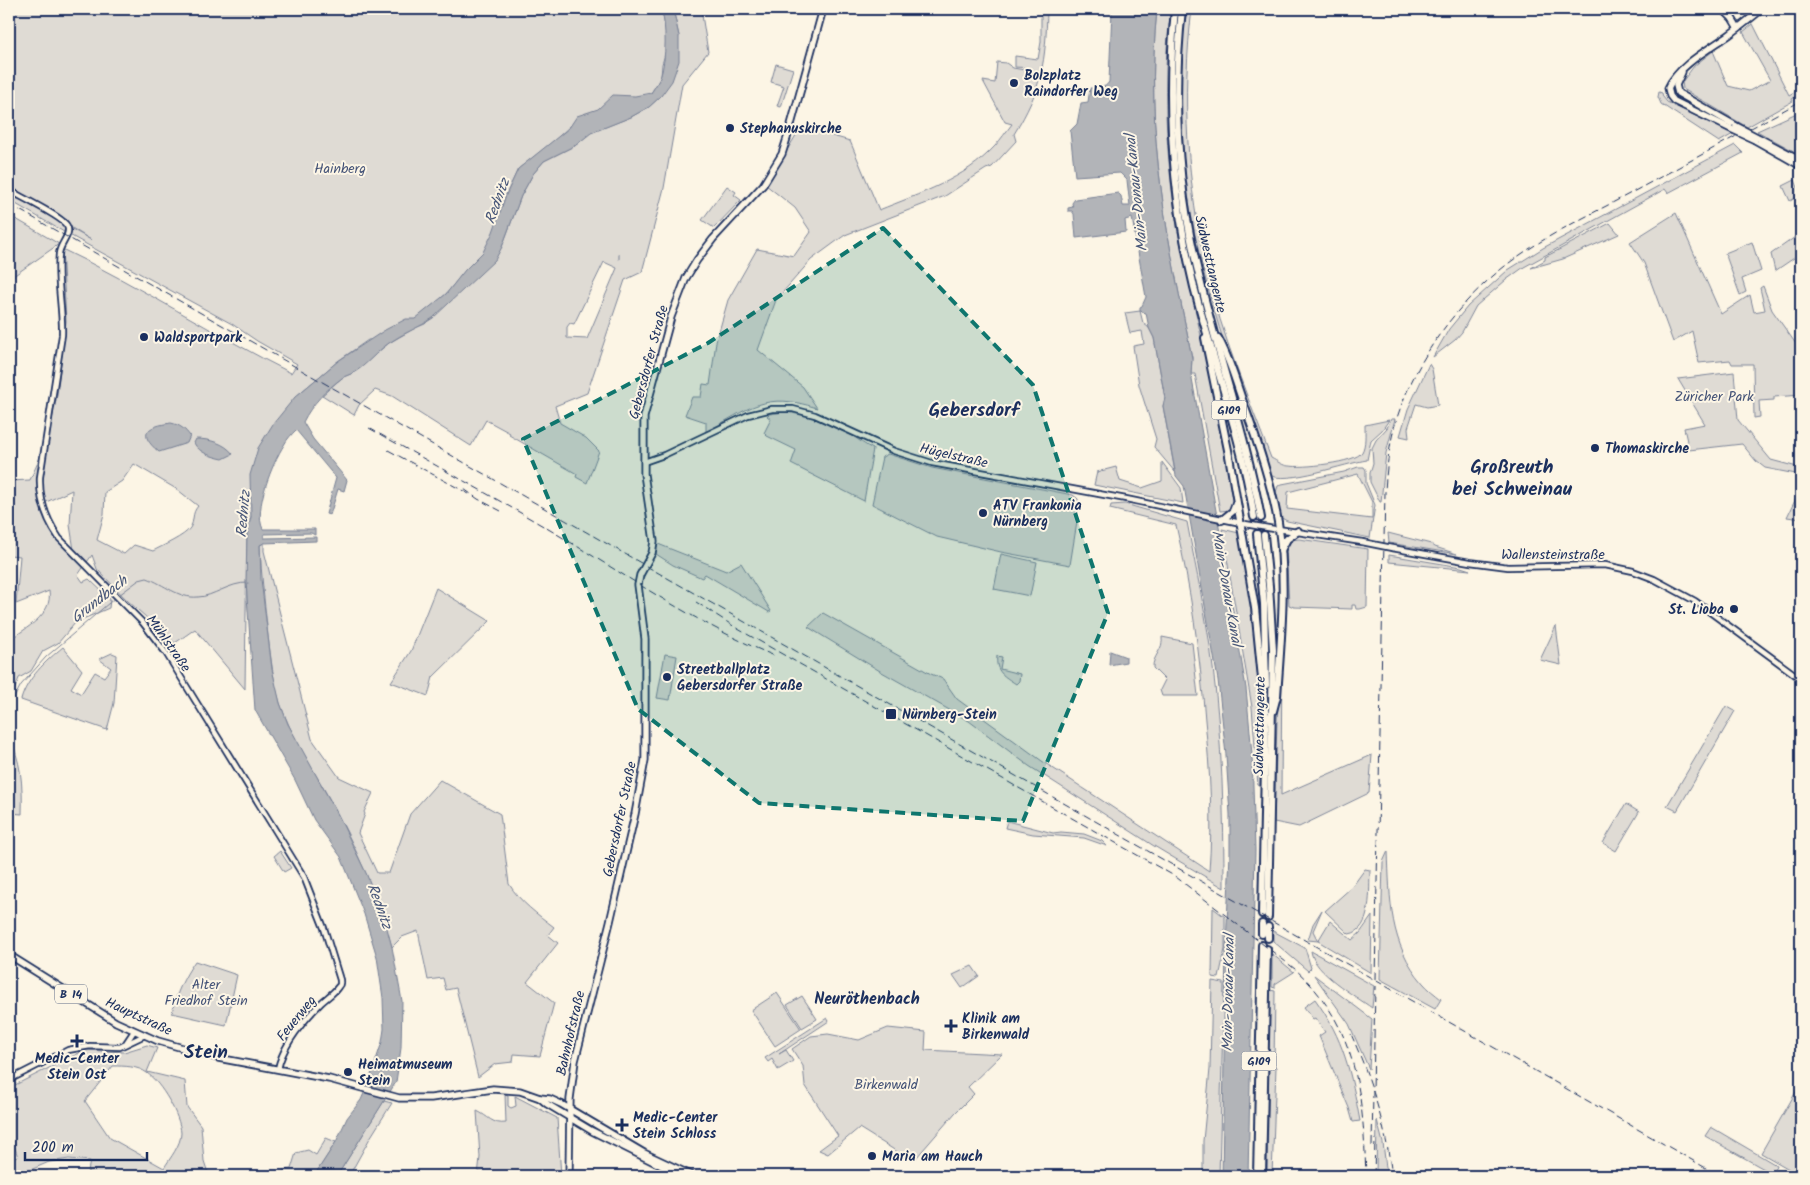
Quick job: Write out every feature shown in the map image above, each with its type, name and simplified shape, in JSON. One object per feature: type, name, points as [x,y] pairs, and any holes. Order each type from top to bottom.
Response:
[{"type":"highway","name":"Südwesttangente","points":[[1175,9],[1171,75],[1173,156],[1185,245],[1199,304],[1258,518],[1245,443],[1194,253],[1179,156],[1176,97],[1182,9]]},
{"type":"highway","points":[[1199,304],[1236,502],[1243,524],[1258,628],[1266,719]]},
{"type":"highway","points":[[1213,328],[1223,347],[1257,443],[1269,483],[1281,551],[1282,627],[1277,696],[1273,711]]},
{"type":"highway","points":[[1226,519],[1233,511],[1236,502]]},
{"type":"highway","points":[[1281,551],[1285,542],[1298,532]]},
{"type":"highway","name":"Südwesttangente","points":[[1260,535],[1271,604],[1273,711],[1265,916],[1266,719],[1264,604],[1260,535]]},
{"type":"highway","points":[[1265,926],[1265,936]]},
{"type":"highway","name":"G109","points":[[1257,1176],[1264,947],[1262,1176]]},
{"type":"main road","name":"Gebersdorfer Straße","points":[[600,963],[636,807],[644,760],[645,640],[638,585],[640,575],[652,553],[654,541],[644,480],[644,417],[679,294],[692,267],[707,247],[752,198],[776,165],[789,132],[823,9]]},
{"type":"main road","points":[[1723,9],[1738,28]]},
{"type":"main road","points":[[1734,127],[1674,101],[1670,96],[1668,88],[1675,77],[1694,58],[1762,9]]},
{"type":"main road","points":[[1683,70],[1676,85],[1677,91],[1683,97],[1734,127],[1801,160]]},
{"type":"main road","points":[[1757,139],[1801,166]]},
{"type":"main road","name":"Hauptstraße","points":[[9,955],[96,1010],[134,1031],[184,1049],[218,1058],[329,1079],[402,1098],[421,1098],[502,1089],[520,1090],[540,1098]]},
{"type":"main road","name":"Bahnhofstraße","points":[[569,1176],[570,1110],[575,1062],[600,963]]},
{"type":"main road","name":"B 14","points":[[540,1098],[550,1099],[644,1153],[693,1176]]},
{"type":"main road","name":"B 14","points":[[540,1098],[570,1118],[622,1147],[682,1176]]},
{"type":"street","name":"Mühlstraße","points":[[9,190],[67,224],[68,233],[59,252],[58,273],[62,335],[40,477],[41,498],[50,526],[59,538],[143,623],[166,653],[304,877],[324,928],[340,980],[340,986]]},
{"type":"street","name":"Hügelstraße","points":[[644,462],[664,455],[745,416],[766,410],[794,409],[820,417],[894,451],[932,463],[1126,498],[1243,524],[1276,529]]},
{"type":"street","name":"Wallensteinstraße","points":[[1276,529],[1508,567],[1604,565],[1633,571],[1654,579],[1688,597],[1801,679]]},
{"type":"street","name":"Feuerweg","points":[[278,1069],[283,1052],[296,1032],[321,1003],[340,986]]},
{"type":"street","points":[[123,1046],[134,1031]]},
{"type":"street","points":[[9,1080],[74,1049],[90,1046],[117,1048],[145,1035]]},
{"type":"highlighted area","points":[[883,228],[1033,385],[1108,613],[1023,821],[759,803],[638,709],[523,439],[708,343]]},
{"type":"green space","name":"Hainberg","points":[[9,9],[661,9],[663,14],[668,45],[662,64],[661,77],[651,93],[571,125],[518,169],[506,195],[492,238],[481,257],[463,273],[446,294],[419,317],[397,331],[380,339],[368,340],[338,361],[295,397],[251,517],[247,533],[245,689],[195,629],[175,643],[128,601],[97,569],[92,555],[78,575],[83,582],[89,579],[110,599],[109,608],[76,622],[58,643],[43,651],[31,671],[19,678],[9,704],[9,640],[30,626],[43,614],[49,600],[49,591],[16,604],[20,556],[9,555],[9,481],[30,480],[48,440],[57,395],[66,321],[62,249],[120,278],[291,373],[297,364],[232,324],[9,200],[9,193],[91,240],[9,191]],"holes":[[[134,464],[178,490],[198,506],[190,528],[178,537],[153,551],[134,545],[124,554],[97,540],[104,514],[105,492],[122,481]],[[72,490],[70,525],[74,550],[59,537],[42,504]]]},
{"type":"green space","points":[[673,9],[701,9],[708,52],[682,84],[664,188],[642,272],[625,280],[587,393],[555,406],[560,423],[586,438],[599,451],[587,483],[576,477],[577,474],[486,420],[471,446],[392,396],[375,390],[359,405],[354,415],[322,395],[343,377],[353,373],[389,343],[425,324],[502,247],[521,196],[533,174],[544,161],[576,145],[590,133],[631,117],[649,107],[661,96],[679,36]],"holes":[[[604,262],[617,268],[587,339],[567,338],[567,327],[570,323],[574,324]]]},
{"type":"green space","points":[[1041,9],[1047,9],[1044,60],[1031,103],[1014,134],[1016,141],[992,167],[945,196],[845,235],[811,260],[776,300],[758,350],[803,387],[817,408],[784,401],[771,402],[747,409],[706,432],[706,422],[685,415],[692,397],[701,397],[703,384],[710,385],[716,342],[728,300],[757,249],[794,256],[811,232],[795,208],[766,185],[801,127],[850,141],[879,210],[956,177],[983,158],[1012,124],[1005,122],[983,81],[995,83],[997,62],[1006,63],[1013,68],[1030,71],[1030,68],[1015,67],[1015,56],[1038,59],[1041,42]]},
{"type":"green space","points":[[1157,9],[1171,9],[1166,63],[1166,118],[1173,200],[1177,227],[1228,465],[1232,495],[1231,510],[1220,511],[1195,374],[1191,374],[1192,358],[1164,209],[1156,144],[1154,99]]},
{"type":"green space","points":[[1187,9],[1192,9],[1187,75],[1188,141],[1200,240],[1220,319],[1271,458],[1284,465],[1295,466],[1328,464],[1350,459],[1362,452],[1365,439],[1365,425],[1389,420],[1371,440],[1367,460],[1302,475],[1278,477],[1270,475],[1219,327],[1203,270],[1188,196],[1181,121],[1180,83]]},
{"type":"green space","points":[[1753,24],[1789,95],[1801,88],[1801,93],[1792,99],[1793,101],[1747,127],[1683,89],[1682,82],[1694,66],[1713,51],[1728,86],[1749,91],[1770,80],[1743,32]]},
{"type":"green space","points":[[776,64],[793,69],[781,107],[777,106],[784,86],[771,82]]},
{"type":"green space","points":[[1659,92],[1662,93],[1667,102],[1733,134],[1719,142],[1661,104],[1658,97]]},
{"type":"green space","points":[[1801,111],[1801,155],[1757,131]]},
{"type":"green space","points":[[1735,145],[1743,153],[1668,193],[1665,189],[1524,267],[1476,306],[1462,332],[1433,357],[1449,329],[1468,306],[1508,270],[1543,248]]},
{"type":"green space","points":[[1795,180],[1801,195],[1790,201],[1783,186]]},
{"type":"green space","points":[[727,186],[736,192],[734,195],[741,200],[714,228],[702,220]]},
{"type":"green space","points":[[1676,213],[1721,314],[1750,295],[1754,312],[1765,310],[1760,288],[1763,286],[1772,310],[1801,351],[1801,395],[1774,397],[1774,400],[1759,401],[1760,417],[1754,418],[1753,364],[1732,364],[1730,360],[1699,363],[1692,331],[1673,342],[1644,263],[1630,242]]},
{"type":"green space","points":[[9,215],[59,244],[9,279]]},
{"type":"green space","points":[[1610,223],[1619,234],[1563,259],[1531,268],[1545,260],[1545,257]]},
{"type":"green space","points":[[1801,233],[1801,259],[1797,256],[1775,271],[1771,254]]},
{"type":"green space","points":[[1752,242],[1761,271],[1742,279],[1746,292],[1740,295],[1725,253]]},
{"type":"green space","points":[[1140,311],[1143,323],[1149,328],[1154,338],[1165,398],[1163,406],[1175,472],[1154,447],[1156,439],[1139,385],[1133,346],[1144,344],[1142,331],[1130,333],[1125,313]]},
{"type":"green space","points":[[1429,364],[1432,369],[1438,405],[1427,407],[1416,404],[1408,428],[1409,438],[1400,436],[1408,409]]},
{"type":"green space","name":"Züricher Park","points":[[1734,372],[1738,420],[1771,460],[1801,468],[1801,475],[1765,468],[1756,461],[1742,444],[1689,450],[1684,428],[1705,424],[1678,379]]},
{"type":"green space","points":[[785,412],[829,424],[873,449],[864,501],[791,464],[796,450],[764,433],[771,419],[767,416],[769,414]]},
{"type":"green space","points":[[1391,419],[1395,419],[1386,453],[1380,502],[1370,482],[1373,463],[1372,448],[1376,440],[1387,428]]},
{"type":"green space","name":"ATV Frankonia Nürnberg","points":[[888,454],[932,468],[1073,495],[1078,499],[1077,522],[1070,565],[937,537],[872,504],[882,457]]},
{"type":"green space","points":[[1162,462],[1181,488],[1183,503],[1094,485],[1097,472],[1116,467],[1120,481],[1142,488],[1162,481]]},
{"type":"green space","points":[[1358,467],[1364,467],[1366,470],[1366,483],[1375,505],[1370,538],[1287,521],[1280,517],[1275,495],[1278,486],[1344,472]],"holes":[[[1358,474],[1372,502],[1372,519],[1287,509],[1288,492]]]},
{"type":"green space","points":[[1801,488],[1801,519],[1787,517]]},
{"type":"green space","points":[[1125,504],[1187,522],[1208,631],[1219,723],[1224,833],[1224,888],[1154,846],[1029,766],[969,721],[880,671],[808,627],[823,613],[943,679],[957,699],[1042,761],[1209,871],[1210,796],[1203,695],[1198,646],[1176,525],[1110,509],[1111,505]]},
{"type":"green space","points":[[1222,529],[1239,533],[1258,643],[1262,703],[1260,786],[1258,786],[1252,707]]},
{"type":"green space","points":[[1388,533],[1431,544],[1457,554],[1389,543]]},
{"type":"green space","points":[[1299,539],[1368,549],[1367,607],[1356,609],[1355,605],[1352,605],[1352,609],[1294,607],[1289,605],[1286,547],[1291,540]]},
{"type":"green space","points":[[264,543],[264,551],[312,739],[339,777],[373,793],[364,812],[365,814],[358,833],[377,873],[389,873],[410,814],[440,780],[500,814],[509,884],[524,902],[554,927],[548,935],[558,943],[527,982],[554,1003],[540,1056],[514,1054],[513,1062],[495,1064],[478,1077],[456,988],[446,990],[443,978],[428,980],[418,931],[402,937],[392,947],[372,889],[356,852],[339,816],[296,739],[280,703],[273,669],[263,591],[260,545]]},
{"type":"green space","points":[[658,544],[726,571],[741,563],[771,611],[769,612],[705,574],[702,578],[673,565],[656,554]]},
{"type":"green space","points":[[1001,554],[1037,562],[1030,596],[994,589]]},
{"type":"green space","points":[[1389,555],[1461,567],[1470,570],[1389,562]]},
{"type":"green space","points":[[436,588],[490,621],[433,677],[428,696],[391,682],[411,651]]},
{"type":"green space","points":[[1556,626],[1561,665],[1540,660]]},
{"type":"green space","points":[[1162,637],[1192,643],[1198,696],[1162,696],[1160,690],[1165,680],[1153,668],[1153,664],[1161,646]]},
{"type":"green space","points":[[1282,646],[1281,795],[1372,755],[1369,793],[1299,827],[1274,822],[1277,721]]},
{"type":"green space","points":[[63,647],[82,670],[71,688],[81,694],[95,672],[104,677],[111,668],[99,659],[112,653],[117,655],[114,703],[107,730],[21,700],[32,677]]},
{"type":"green space","name":"Streetballplatz Gebersdorfer Straße","points":[[665,654],[677,656],[670,700],[657,698]]},
{"type":"green space","points":[[997,656],[1002,657],[1000,669],[1020,674],[1019,681],[1016,684],[999,670]]},
{"type":"green space","points":[[1726,706],[1735,711],[1677,811],[1667,806]]},
{"type":"green space","points":[[9,734],[20,773],[22,814],[9,813]]},
{"type":"green space","points":[[1626,804],[1639,812],[1616,851],[1603,843]]},
{"type":"green space","points":[[1007,821],[1053,833],[1084,834],[1102,841],[1107,846],[1084,838],[1033,834],[1005,828]]},
{"type":"green space","points":[[280,851],[291,868],[284,872],[274,856]]},
{"type":"green space","points":[[1388,851],[1391,904],[1398,937],[1403,953],[1412,968],[1425,985],[1441,999],[1435,1009],[1380,979],[1383,862]]},
{"type":"green space","points":[[1365,869],[1370,870],[1366,917],[1357,931],[1349,934],[1325,911],[1352,887]]},
{"type":"green space","points":[[1213,908],[1225,917],[1225,949],[1219,978],[1212,977]]},
{"type":"green space","points":[[1322,910],[1313,931],[1318,941],[1308,940],[1313,924]]},
{"type":"green space","points":[[1372,916],[1371,973],[1318,941],[1330,921],[1352,940],[1360,933]]},
{"type":"green space","points":[[1273,931],[1305,948],[1311,968],[1308,971],[1273,941]]},
{"type":"green space","points":[[1311,951],[1374,986],[1372,1008],[1327,975],[1319,967]]},
{"type":"green space","points":[[1272,954],[1294,972],[1275,984],[1275,988],[1272,987]]},
{"type":"green space","name":"Alter Friedhof Stein","points":[[195,961],[237,975],[226,1025],[172,1013],[181,986]]},
{"type":"green space","points":[[972,966],[979,976],[962,988],[953,975]]},
{"type":"green space","points":[[1314,975],[1372,1019],[1369,1069],[1349,1024]]},
{"type":"green space","points":[[1212,981],[1224,983],[1219,1176],[1203,1176],[1203,1141],[1210,1069]]},
{"type":"green space","points":[[1270,990],[1275,991],[1274,1066],[1276,1067],[1272,1176],[1267,1176]]},
{"type":"green space","points":[[777,993],[801,1029],[775,1046],[751,1010]]},
{"type":"green space","points":[[802,996],[817,1019],[802,1028],[787,1005]]},
{"type":"green space","points":[[1315,999],[1340,1043],[1353,1087],[1360,1121],[1353,1122],[1319,1036],[1325,1032],[1304,1007]]},
{"type":"green space","points":[[827,1018],[829,1021],[779,1054],[786,1050],[793,1061],[778,1070],[772,1059],[768,1062],[765,1058]]},
{"type":"green space","name":"Birkenwald","points":[[888,1028],[926,1032],[925,1050],[1002,1054],[968,1087],[974,1094],[916,1158],[911,1152],[904,1156],[859,1128],[828,1154],[819,1150],[838,1136],[805,1085],[803,1066],[792,1049],[811,1036],[828,1034],[859,1040]]},
{"type":"green space","points":[[147,1045],[157,1048],[147,1072],[185,1081],[187,1107],[201,1126],[204,1161],[209,1176],[87,1176],[90,1161],[69,1159],[49,1162],[21,1176],[9,1176],[9,1159],[18,1157],[9,1131],[9,1088],[81,1052],[83,1053],[85,1050],[124,1052]],"holes":[[[113,1066],[126,1066],[147,1073],[158,1084],[169,1100],[180,1126],[181,1138],[164,1168],[110,1138],[85,1101]]]},
{"type":"green space","points":[[1801,1083],[1801,1176],[1761,1153]]},
{"type":"green space","points":[[505,1094],[508,1095],[508,1106],[511,1108],[516,1106],[515,1096],[557,1118],[561,1176],[478,1176],[480,1157],[477,1111],[498,1123],[506,1123]]},
{"type":"green space","points":[[384,1101],[392,1103],[349,1176],[337,1176]]},
{"type":"green space","points":[[1377,1120],[1383,1143],[1387,1176],[1376,1176]]},
{"type":"green space","points":[[1711,1127],[1776,1165],[1773,1174],[1705,1136]]},
{"type":"green space","points":[[326,1138],[336,1142],[314,1176],[285,1176],[283,1170],[291,1169],[296,1153],[308,1150],[316,1155]]},
{"type":"water","points":[[661,9],[673,9],[679,36],[679,61],[672,81],[661,96],[649,107],[631,117],[591,133],[576,145],[544,161],[533,174],[521,196],[502,247],[495,260],[433,318],[394,339],[358,370],[342,378],[325,392],[311,409],[303,422],[313,439],[347,480],[344,491],[338,489],[330,515],[326,514],[336,478],[296,430],[280,453],[270,474],[262,499],[261,521],[263,529],[315,529],[315,535],[311,533],[264,534],[264,538],[316,537],[316,541],[264,543],[260,545],[261,579],[272,669],[280,703],[288,724],[338,815],[366,873],[384,917],[392,947],[402,1001],[401,1048],[396,1082],[337,1176],[314,1176],[336,1142],[347,1118],[361,1100],[368,1084],[382,1042],[384,1029],[383,998],[377,957],[364,914],[341,857],[314,820],[295,780],[255,710],[246,582],[247,533],[251,517],[250,475],[258,448],[273,424],[295,397],[338,361],[385,330],[406,319],[415,319],[446,294],[465,270],[483,252],[518,169],[569,128],[577,116],[598,109],[613,95],[635,96],[651,93],[660,77],[664,60],[665,33]]},
{"type":"water","name":"Main-Donau-Kanal","points":[[1124,9],[1157,9],[1154,99],[1156,144],[1161,188],[1171,252],[1192,358],[1191,374],[1246,688],[1252,754],[1255,850],[1248,1176],[1222,1176],[1230,814],[1218,680],[1184,486],[1176,476],[1163,406],[1165,398],[1154,338],[1149,328],[1146,313],[1140,311],[1140,307],[1146,297],[1132,218],[1125,220],[1126,232],[1076,238],[1074,214],[1072,211],[1068,211],[1068,208],[1073,207],[1072,203],[1075,199],[1118,193],[1121,196],[1123,206],[1130,206],[1127,180],[1120,173],[1075,176],[1070,131],[1077,124],[1081,103],[1088,102],[1090,88],[1103,87],[1109,82],[1112,10],[1122,11]]},
{"type":"water","points":[[171,423],[182,428],[190,436],[187,443],[159,452],[148,440],[148,432],[156,426]]},
{"type":"water","points":[[196,439],[216,442],[226,447],[233,454],[223,459],[211,456],[196,446],[194,443]]},
{"type":"water","points":[[1110,651],[1126,657],[1126,662],[1109,665]]},
{"type":"waterway","points":[[619,254],[619,259]]},
{"type":"waterway","name":"Grundbach","points":[[119,595],[139,580],[147,578],[184,596],[191,597],[210,595],[241,583],[248,583]]},
{"type":"waterway","name":"Grundbach","points":[[9,698],[14,698],[21,685],[46,657],[116,597]]},
{"type":"railway","points":[[1375,979],[1385,484],[1394,428],[1412,380],[1438,336],[1454,316],[1471,297],[1509,263],[1538,243],[1568,226],[1801,101]]},
{"type":"railway","points":[[9,204],[1720,1176]]},
{"type":"railway","points":[[369,428],[570,542],[696,618],[775,656]]},
{"type":"railway","points":[[388,450],[469,494]]},
{"type":"railway","points":[[464,489],[501,511]]},
{"type":"railway","points":[[696,602],[738,629],[1176,877],[1295,969],[1316,991],[1332,1014],[1353,1064],[1359,1091],[1366,1176]]},
{"type":"railway","points":[[1372,1146],[1375,986]]},
{"type":"railway","points":[[1351,1034],[1377,1104],[1386,1139],[1392,1176]]},
{"type":"railway","points":[[1374,1176],[1375,1139]]},
{"type":"place","name":"Bolzplatz Raindorfer Weg","points":[[1014,83]]},
{"type":"place","name":"Stephanuskirche","points":[[730,128]]},
{"type":"place","name":"Waldsportpark","points":[[144,337]]},
{"type":"place","name":"Thomaskirche","points":[[1595,448]]},
{"type":"place","name":"ATV Frankonia Nürnberg","points":[[983,513]]},
{"type":"place","name":"St. Lioba","points":[[1734,609]]},
{"type":"place","name":"Streetballplatz Gebersdorfer Straße","points":[[667,677]]},
{"type":"place","name":"Nürnberg-Stein","points":[[891,714]]},
{"type":"place","name":"Klinik am Birkenwald","points":[[951,1026]]},
{"type":"place","name":"Medic-Center Stein Ost","points":[[77,1041]]},
{"type":"place","name":"Heimatmuseum Stein","points":[[348,1072]]},
{"type":"place","name":"Medic-Center Stein Schloss","points":[[622,1125]]},
{"type":"place","name":"Maria am Hauch","points":[[872,1156]]},
{"type":"district","name":"Gebersdorf","points":[[974,409]]},
{"type":"district","name":"Großreuth bei Schweinau","points":[[1512,477]]},
{"type":"district","name":"Neuröthenbach","points":[[867,998]]},
{"type":"district","name":"Stein","points":[[206,1051]]},
{"type":"water label","name":"Rednitz","points":[[497,201]]},
{"type":"water label","name":"Rednitz","points":[[243,514]]},
{"type":"water label","name":"Rednitz","points":[[380,906]]}]
